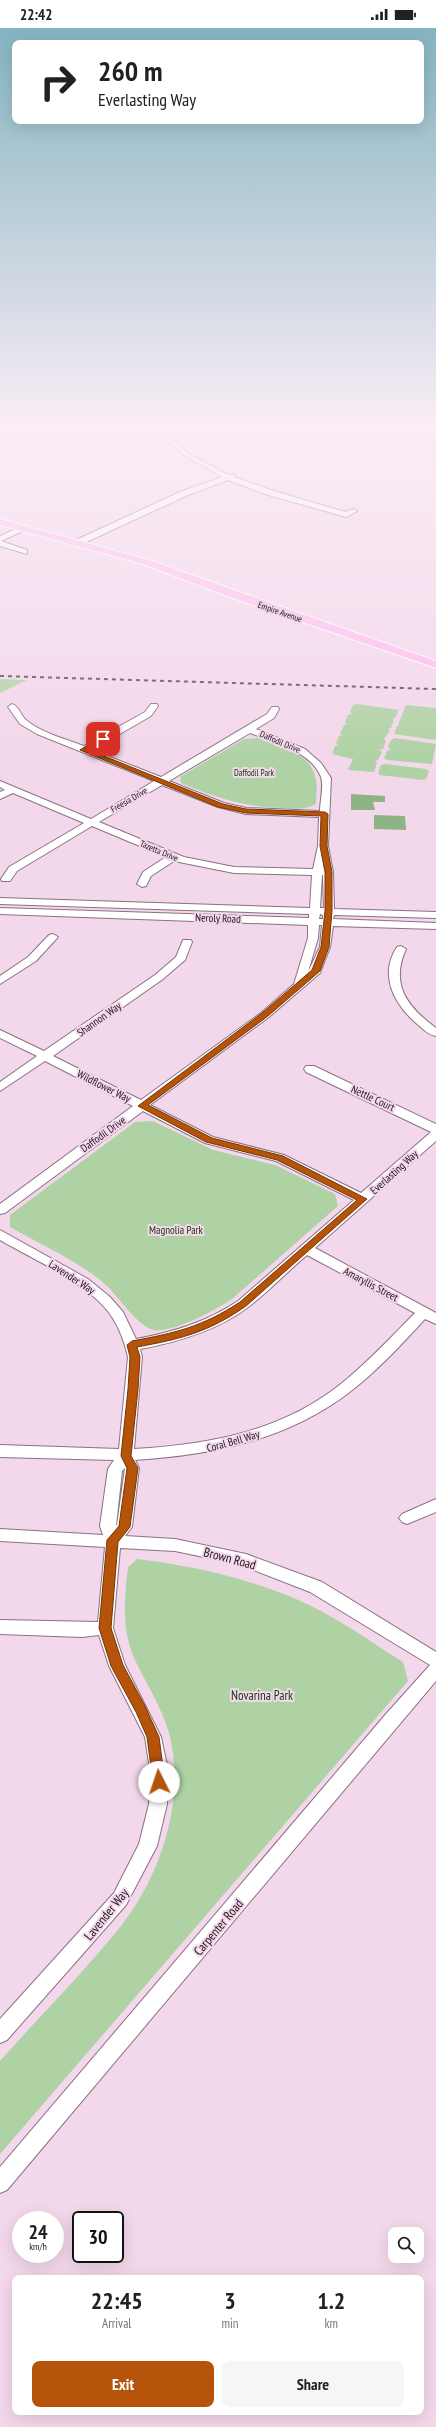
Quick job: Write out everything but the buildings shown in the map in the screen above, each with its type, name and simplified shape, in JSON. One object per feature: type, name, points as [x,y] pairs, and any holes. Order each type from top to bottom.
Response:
[{"type":"main road","name":"Empire Avenue","points":[[62,538],[79,542]]},
{"type":"main road","name":"Empire Avenue","points":[[67,538],[153,564],[231,594],[436,665]]},
{"type":"street","points":[[79,542],[88,538]]},
{"type":"street","points":[[0,543],[24,552]]},
{"type":"street","points":[[84,750],[148,714],[154,706]]},
{"type":"street","points":[[12,707],[23,722],[33,729],[221,805],[246,811],[325,814]]},
{"type":"street","name":"Freesia Drive","points":[[6,879],[13,869],[271,716],[274,709]]},
{"type":"street","name":"Daffodil Drive","points":[[249,729],[302,751],[318,765],[326,778],[323,846],[317,872],[311,949],[299,984]]},
{"type":"street","name":"Tazetta Drive","points":[[0,784],[173,857],[204,865],[234,870],[328,872]]},
{"type":"street","points":[[0,796],[13,789]]},
{"type":"street","name":"Daffodil Drive","points":[[0,1210],[265,1015],[299,984],[316,971],[322,959],[328,917],[328,872],[323,846]]},
{"type":"street","points":[[142,884],[148,874],[173,857]]},
{"type":"street","name":"Neroly Road","points":[[0,901],[314,916],[436,926]]},
{"type":"street","name":"Neroly Road","points":[[0,911],[314,916]]},
{"type":"street","name":"Neroly Road","points":[[328,917],[436,915]]},
{"type":"street","points":[[0,981],[32,959],[53,937]]},
{"type":"street","name":"Shannon Way","points":[[0,1087],[159,977],[181,958],[187,942]]},
{"type":"street","points":[[401,949],[393,960],[393,980],[401,1000],[413,1016],[436,1033]]},
{"type":"street","name":"Wildflower Way","points":[[0,1033],[209,1140],[280,1158],[363,1199]]},
{"type":"street","name":"Nettle Court","points":[[310,1069],[436,1129]]},
{"type":"street","name":"Everlasting Way","points":[[132,1345],[181,1336],[225,1316],[243,1304],[436,1134]]},
{"type":"street","name":"Lavender Way","points":[[0,1234],[84,1282],[105,1300],[118,1316],[132,1345],[135,1357],[126,1456],[132,1468],[124,1527],[113,1540],[105,1628],[117,1666],[141,1710],[153,1737],[159,1770],[158,1804],[148,1846],[130,1884],[116,1905],[0,2033]]},
{"type":"street","name":"Amaryllis Street","points":[[306,1249],[430,1315]]},
{"type":"street","name":"Coral Bell Way","points":[[0,1451],[126,1456],[201,1450],[242,1440],[286,1423],[345,1388],[430,1315]]},
{"type":"street","points":[[407,1518],[436,1505]]},
{"type":"street","name":"Brown Road","points":[[0,1535],[113,1540],[175,1545],[240,1558],[316,1587],[436,1660]]},
{"type":"street","points":[[0,1627],[105,1628]]},
{"type":"street","name":"Carpenter Road","points":[[0,2183],[436,1670]]},
{"type":"green space","points":[[0,679],[27,680],[0,693]]},
{"type":"green space","points":[[357,704],[399,710],[395,718],[392,719],[394,720],[391,728],[388,729],[390,731],[384,739],[386,741],[383,749],[379,750],[382,752],[378,760],[375,761],[377,763],[374,772],[348,770],[353,759],[332,754],[335,746],[338,745],[336,743],[339,736],[342,735],[340,733],[344,725],[347,724],[345,722],[348,715],[352,714],[350,712],[353,705]]},
{"type":"green space","points":[[406,705],[436,708],[436,740],[394,734],[397,726],[400,725],[398,725]]},
{"type":"green space","name":"Daffodil Park","points":[[258,738],[292,751],[307,761],[312,768],[316,779],[316,804],[296,809],[243,804],[181,783],[180,777],[244,739]]},
{"type":"green space","points":[[395,738],[436,744],[432,764],[387,760],[384,758],[387,751],[391,749],[388,747],[391,740]]},
{"type":"green space","points":[[385,764],[426,769],[429,771],[426,779],[422,780],[380,775],[378,773],[381,765]]},
{"type":"green space","name":"Magnolia Park","points":[[153,1121],[213,1150],[275,1165],[335,1194],[338,1206],[232,1299],[194,1320],[162,1330],[154,1330],[141,1323],[106,1285],[85,1269],[10,1227],[10,1215],[135,1122]]},
{"type":"green space","name":"Novarina Park","points":[[137,1559],[218,1573],[257,1584],[310,1605],[324,1612],[403,1662],[408,1681],[0,2154],[0,2061],[77,1977],[121,1926],[136,1905],[148,1883],[159,1859],[167,1834],[172,1808],[174,1758],[166,1724],[159,1706],[132,1652],[126,1628],[125,1592],[128,1567]]},
{"type":"shaded area","points":[[351,794],[385,796],[385,802],[373,802],[375,810],[351,810]]},
{"type":"shaded area","points":[[374,815],[405,816],[406,830],[374,829]]},
{"type":"railway","points":[[0,676],[436,689]]},
{"type":"route","points":[[103,739],[84,750],[221,805],[233,809],[265,813],[325,814],[323,846],[328,872],[329,911],[325,947],[322,959],[316,971],[299,984],[279,1004],[265,1015],[142,1106],[209,1140],[280,1158],[363,1199],[243,1304],[225,1316],[181,1336],[132,1345],[135,1357],[126,1456],[132,1468],[124,1527],[113,1540],[105,1628],[117,1666],[141,1710],[153,1737],[159,1770],[159,1782]]}]
